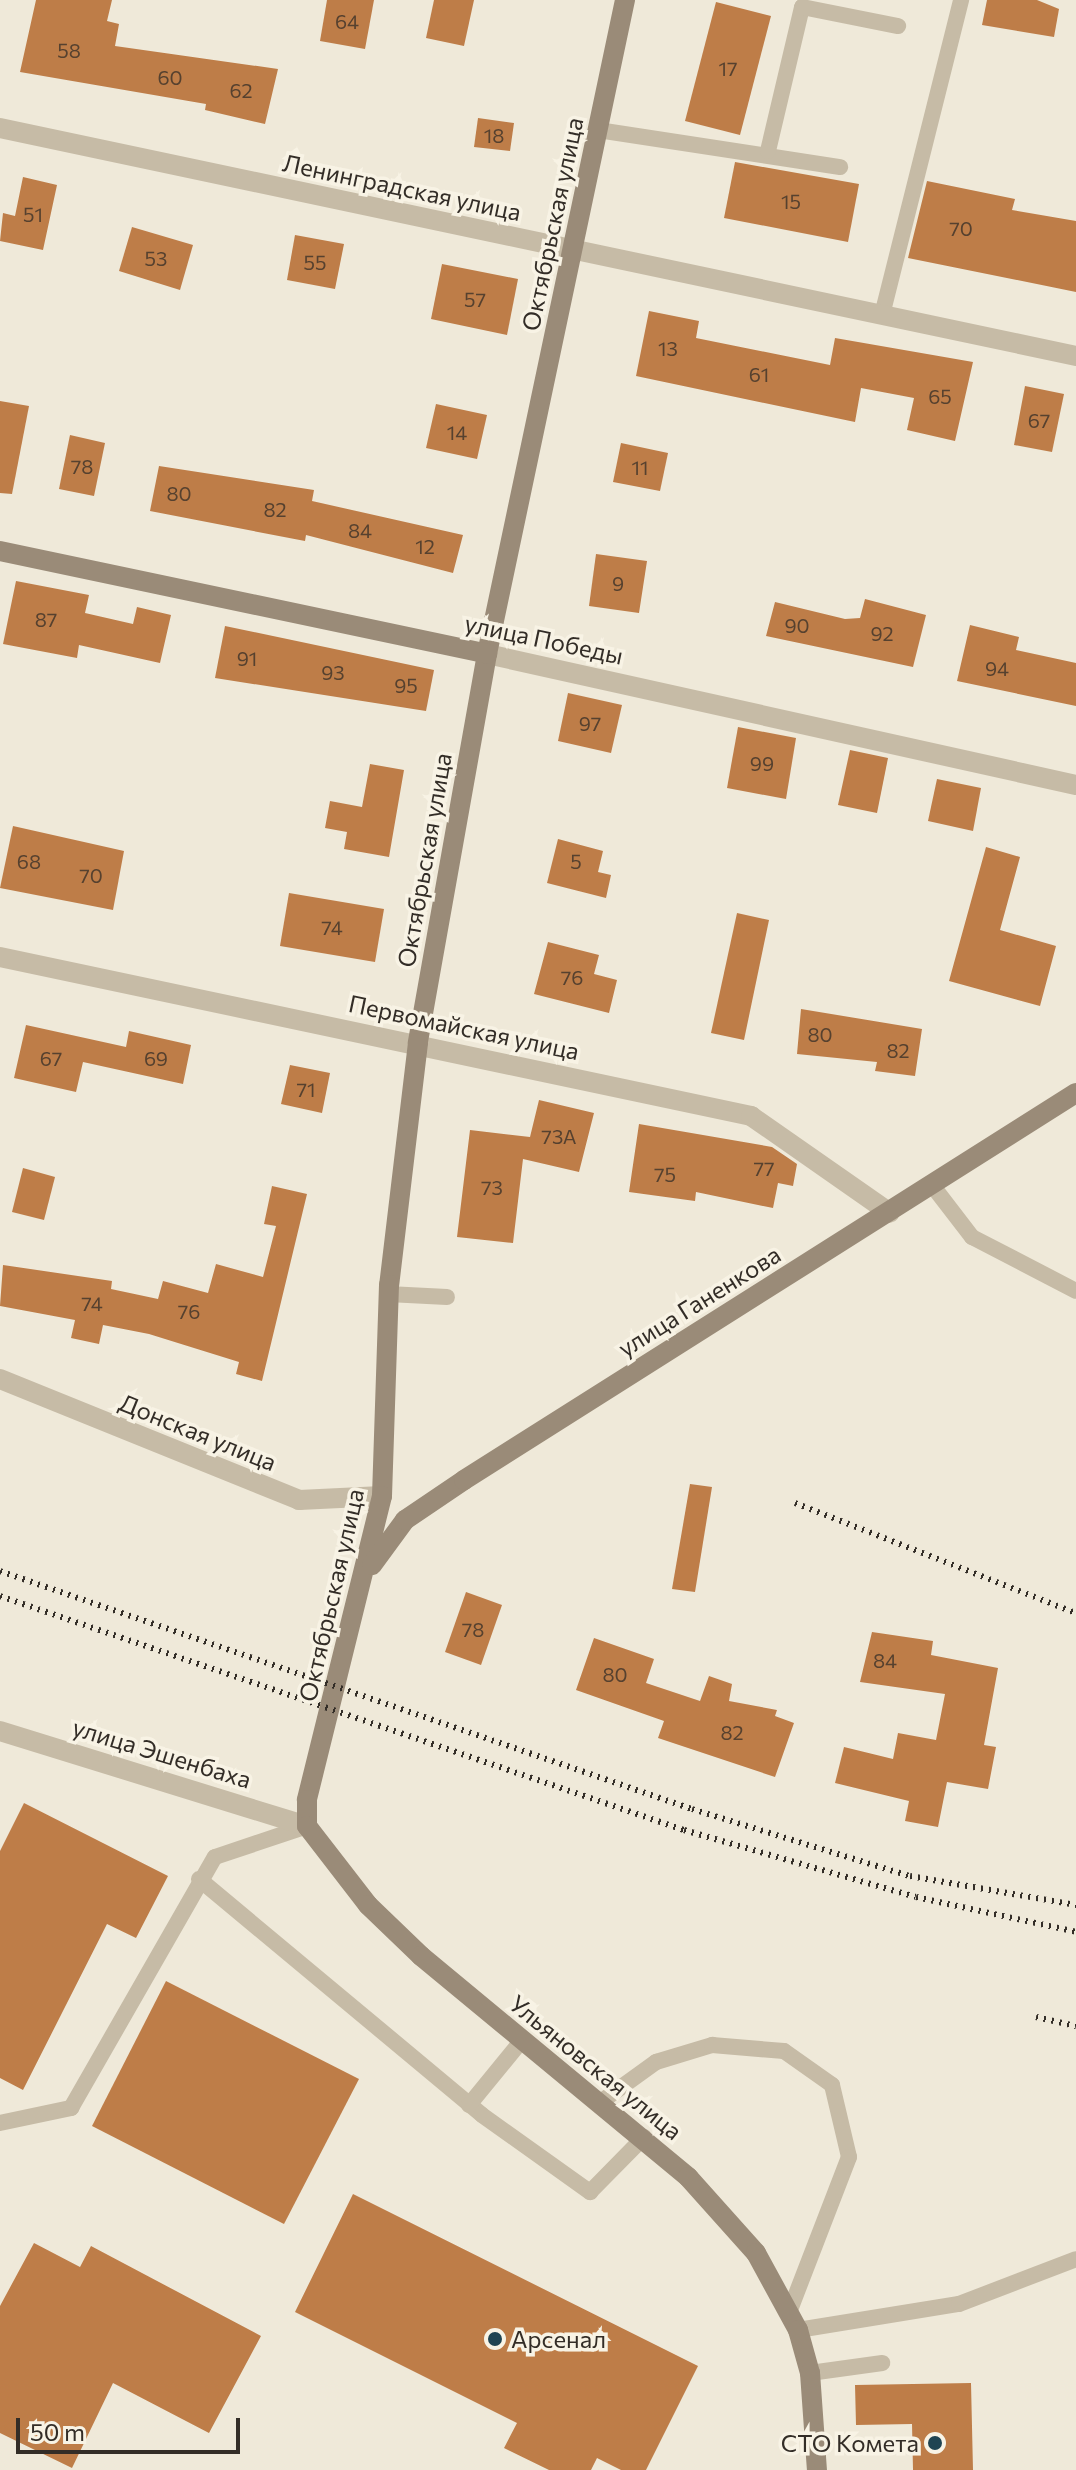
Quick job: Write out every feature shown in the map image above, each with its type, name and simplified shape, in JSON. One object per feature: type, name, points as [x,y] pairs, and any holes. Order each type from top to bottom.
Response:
[{"type":"main road","name":"Октябрьская улица","points":[[307,1826],[324,1735],[367,1572],[382,1496],[388,1294],[418,1043],[487,654],[625,0]]},
{"type":"main road","name":"улица Победы","points":[[0,551],[487,654]]},
{"type":"main road","name":"улица Ганенкова","points":[[367,1572],[405,1520],[464,1480],[1076,1093]]},
{"type":"main road","name":"Ульяновская улица","points":[[307,1826],[368,1905],[523,2039],[644,2137],[756,2253],[790,2310],[798,2330],[810,2373],[817,2470]]},
{"type":"street","name":"Ленинградская улица","points":[[0,128],[1076,356]]},
{"type":"street","name":"улица Победы","points":[[487,654],[1076,785]]},
{"type":"street","name":"Первомайская улица","points":[[0,957],[418,1043],[751,1116],[890,1213]]},
{"type":"street","name":"Донская улица","points":[[0,1379],[299,1500],[382,1496]]},
{"type":"street","name":"улица Эшенбаха","points":[[0,1731],[307,1826]]},
{"type":"lane","points":[[882,315],[961,0]]},
{"type":"lane","points":[[768,151],[802,7],[898,26]]},
{"type":"lane","points":[[598,130],[768,151],[840,167]]},
{"type":"lane","points":[[932,1185],[972,1237],[1076,1291]]},
{"type":"lane","points":[[388,1294],[447,1297]]},
{"type":"lane","points":[[0,2123],[71,2108],[199,1879],[215,1857],[307,1826]]},
{"type":"lane","points":[[199,1879],[469,2105],[590,2192],[644,2137]]},
{"type":"lane","points":[[469,2105],[523,2039]]},
{"type":"lane","points":[[602,2101],[656,2062],[712,2045],[784,2051],[832,2085],[849,2157],[790,2310]]},
{"type":"lane","points":[[798,2330],[959,2304],[1076,2259]]},
{"type":"lane","points":[[810,2373],[882,2363]]},
{"type":"building","points":[[36,0],[112,0],[107,21],[119,24],[115,46],[278,69],[265,124],[205,110],[206,104],[20,72]]},
{"type":"building","points":[[327,0],[374,0],[365,49],[320,41]]},
{"type":"building","points":[[434,0],[474,0],[464,46],[426,38]]},
{"type":"building","points":[[987,0],[1037,0],[1059,9],[1054,37],[982,25]]},
{"type":"building","points":[[716,2],[771,16],[740,135],[685,121]]},
{"type":"building","points":[[478,118],[514,123],[510,151],[474,147]]},
{"type":"building","points":[[735,162],[859,184],[848,242],[724,218]]},
{"type":"building","points":[[23,177],[57,185],[43,250],[0,241],[3,213],[15,216]]},
{"type":"building","points":[[927,181],[1015,199],[1012,210],[1076,221],[1076,292],[908,258]]},
{"type":"building","points":[[132,227],[193,245],[180,290],[119,271]]},
{"type":"building","points":[[295,235],[344,244],[335,289],[287,280]]},
{"type":"building","points":[[442,264],[518,279],[507,335],[431,319]]},
{"type":"building","points":[[649,311],[699,321],[696,338],[830,365],[835,338],[973,362],[955,441],[907,430],[914,398],[861,388],[855,422],[636,376]]},
{"type":"building","points":[[1025,386],[1064,394],[1052,452],[1014,445]]},
{"type":"building","points":[[0,401],[29,406],[12,494],[0,493]]},
{"type":"building","points":[[436,404],[487,415],[477,459],[426,448]]},
{"type":"building","points":[[70,435],[105,443],[94,496],[59,489]]},
{"type":"building","points":[[621,443],[668,453],[660,491],[613,482]]},
{"type":"building","points":[[159,466],[314,490],[312,501],[463,535],[453,573],[306,535],[305,541],[150,511]]},
{"type":"building","points":[[596,554],[647,561],[639,613],[589,606]]},
{"type":"building","points":[[16,581],[89,595],[85,613],[133,624],[137,607],[171,615],[160,663],[79,645],[77,658],[3,644]]},
{"type":"building","points":[[865,599],[926,615],[913,667],[766,636],[775,602],[845,619],[860,618]]},
{"type":"building","points":[[970,625],[1019,637],[1016,650],[1076,663],[1076,706],[957,681]]},
{"type":"building","points":[[225,626],[434,670],[426,711],[215,678]]},
{"type":"building","points":[[568,693],[622,705],[611,753],[558,741]]},
{"type":"building","points":[[738,727],[796,738],[786,799],[727,788]]},
{"type":"building","points":[[850,750],[888,758],[877,813],[838,805]]},
{"type":"building","points":[[370,764],[404,770],[389,857],[344,849],[347,832],[325,828],[330,801],[362,807]]},
{"type":"building","points":[[937,779],[981,788],[973,831],[928,821]]},
{"type":"building","points":[[13,826],[124,851],[113,910],[0,888]]},
{"type":"building","points":[[558,839],[603,851],[598,872],[611,875],[606,898],[547,883]]},
{"type":"building","points":[[986,847],[1020,857],[1000,930],[1056,946],[1040,1006],[949,981]]},
{"type":"building","points":[[289,893],[384,909],[375,962],[280,946]]},
{"type":"building","points":[[737,913],[769,920],[744,1040],[711,1033]]},
{"type":"building","points":[[548,942],[599,955],[594,974],[617,980],[609,1013],[534,994]]},
{"type":"building","points":[[801,1009],[922,1029],[915,1076],[875,1071],[877,1062],[797,1054]]},
{"type":"building","points":[[26,1025],[126,1047],[129,1031],[191,1045],[183,1084],[83,1062],[76,1092],[14,1078]]},
{"type":"building","points":[[290,1065],[330,1073],[322,1113],[281,1104]]},
{"type":"building","points":[[539,1100],[594,1113],[579,1172],[523,1159],[513,1243],[457,1237],[470,1130],[530,1137]]},
{"type":"building","points":[[639,1124],[772,1147],[797,1164],[793,1186],[778,1183],[773,1208],[696,1192],[695,1201],[629,1192]]},
{"type":"building","points":[[23,1168],[55,1177],[44,1220],[12,1212]]},
{"type":"building","points":[[272,1186],[307,1194],[262,1381],[236,1374],[239,1362],[149,1334],[103,1325],[99,1344],[71,1338],[75,1320],[0,1306],[3,1265],[112,1281],[111,1289],[158,1299],[163,1281],[208,1293],[216,1264],[263,1277],[276,1226],[264,1224]]},
{"type":"building","points":[[690,1484],[712,1487],[695,1592],[672,1589]]},
{"type":"building","points":[[466,1592],[502,1605],[481,1665],[445,1652]]},
{"type":"building","points":[[872,1632],[933,1641],[931,1655],[998,1668],[984,1745],[996,1747],[988,1789],[947,1782],[938,1827],[905,1821],[909,1801],[835,1783],[844,1747],[893,1759],[898,1733],[936,1740],[945,1694],[860,1682]]},
{"type":"building","points":[[594,1638],[654,1659],[646,1683],[700,1701],[709,1676],[732,1684],[729,1701],[777,1710],[775,1716],[794,1723],[775,1777],[658,1738],[664,1721],[576,1690]]},
{"type":"building","points":[[24,1803],[168,1876],[136,1938],[107,1924],[23,2090],[0,2078],[0,1851]]},
{"type":"building","points":[[166,1981],[359,2079],[284,2224],[92,2126]]},
{"type":"building","points":[[353,2194],[698,2366],[646,2470],[621,2470],[597,2458],[591,2470],[549,2470],[504,2448],[517,2423],[295,2312]]},
{"type":"building","points":[[34,2243],[80,2267],[91,2246],[261,2336],[209,2433],[113,2383],[72,2468],[0,2433],[0,2306]]},
{"type":"building","points":[[971,2383],[973,2470],[913,2470],[912,2424],[856,2425],[855,2385]]},
{"type":"railway","points":[[795,1503],[1076,1613]]},
{"type":"railway","points":[[0,1571],[692,1809],[910,1876],[1076,1905]]},
{"type":"railway","points":[[0,1596],[684,1830],[916,1897],[1076,1932]]},
{"type":"railway","points":[[1036,2017],[1076,2026]]},
{"type":"place","name":"Арсенал","points":[[495,2339]]},
{"type":"place","name":"СТО Комета","points":[[935,2443]]}]
